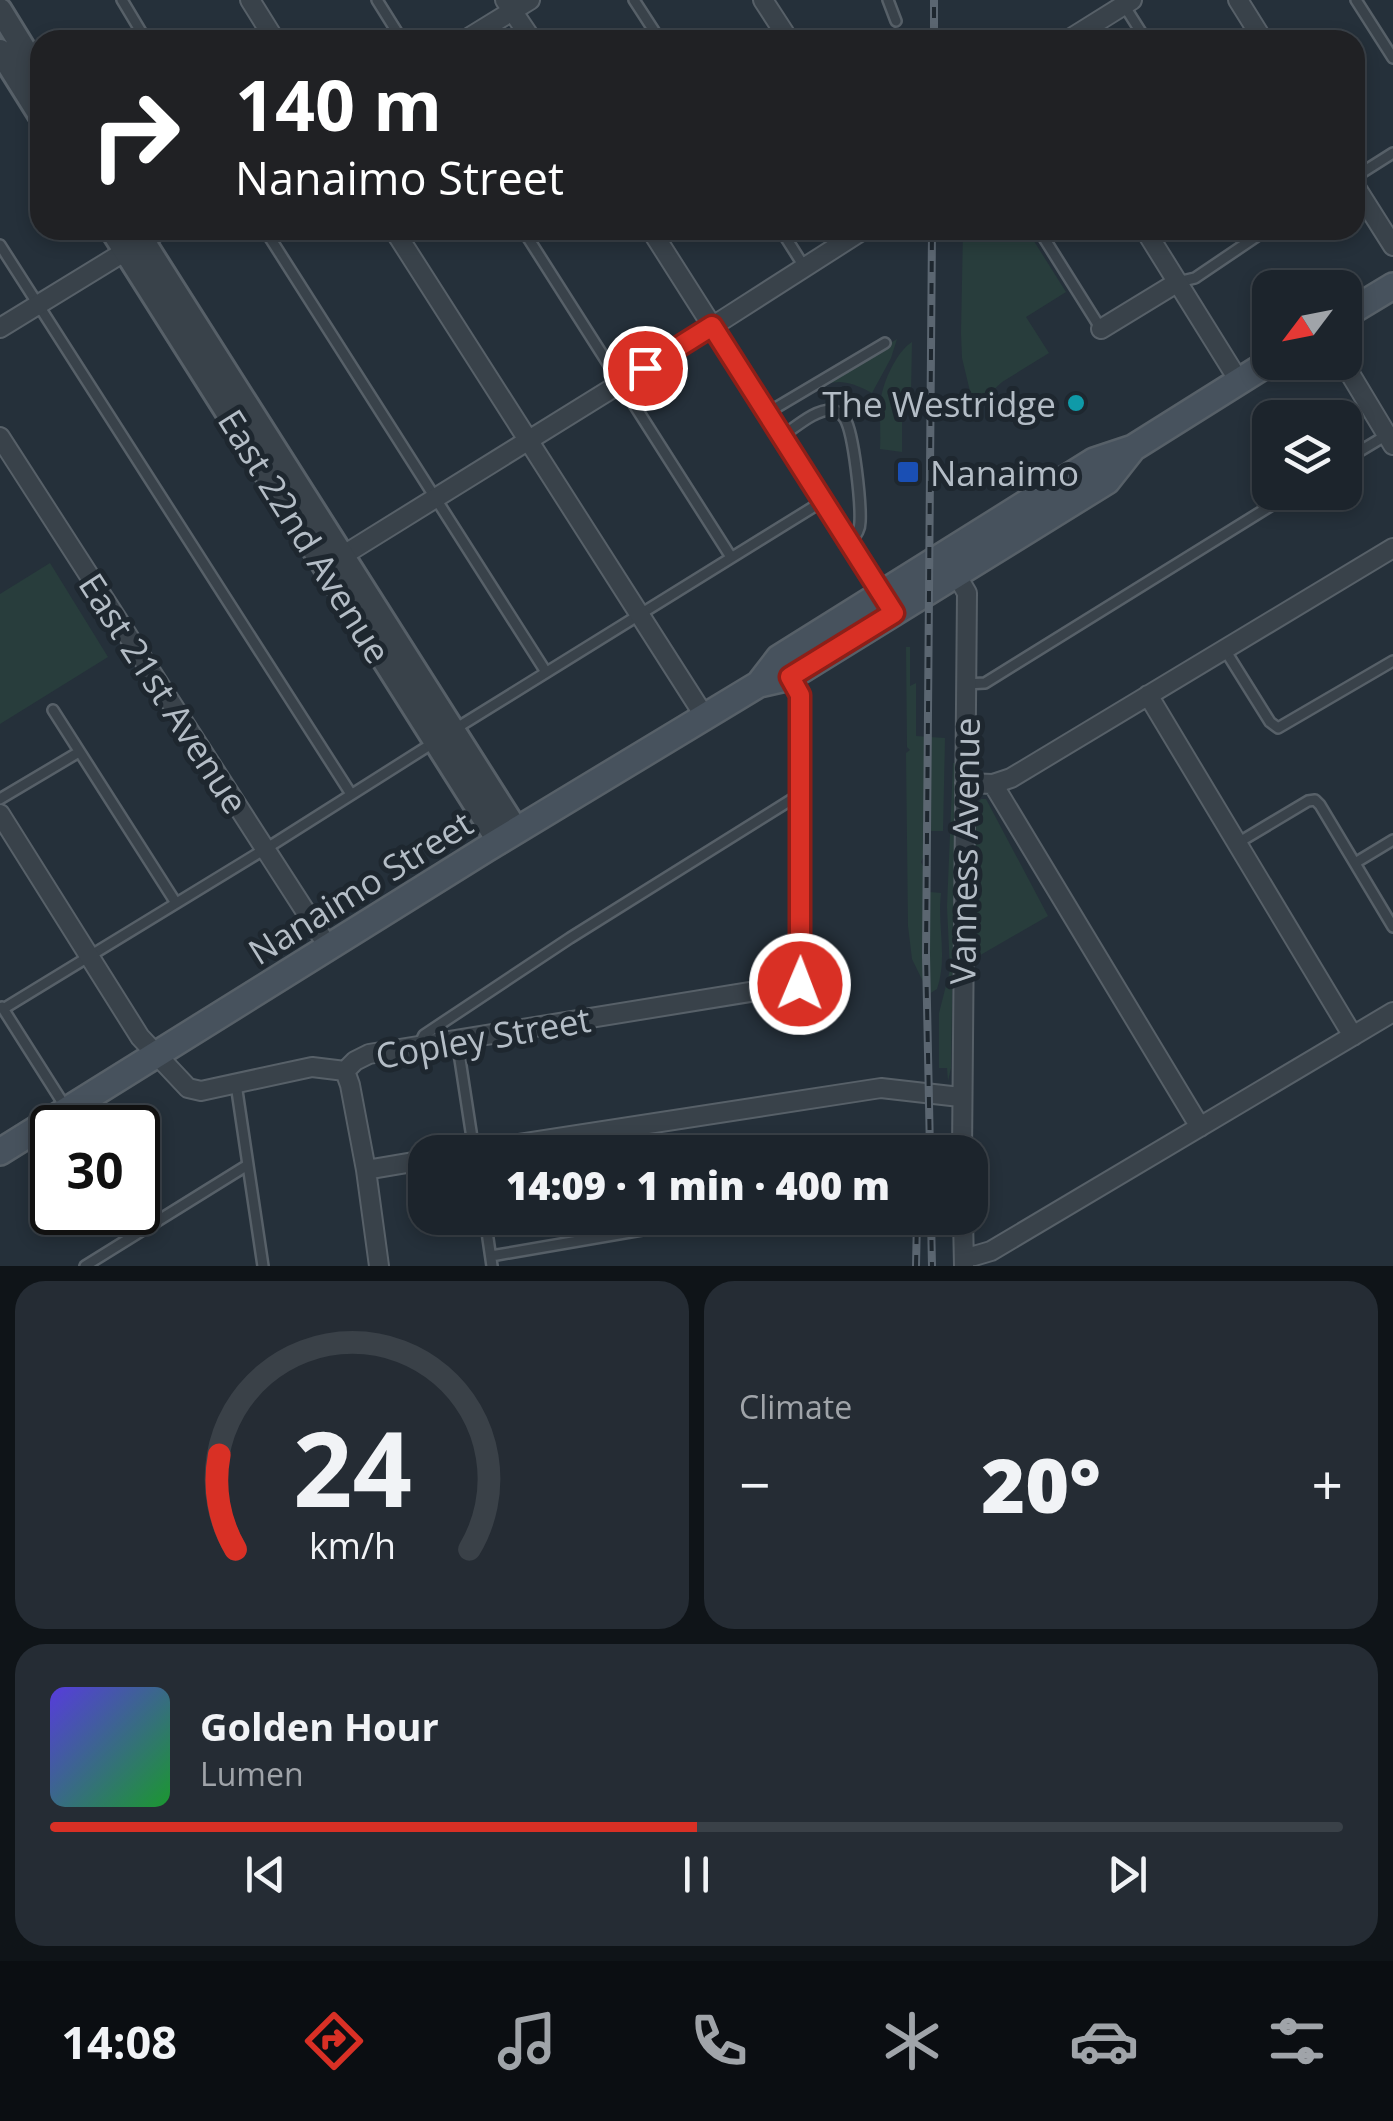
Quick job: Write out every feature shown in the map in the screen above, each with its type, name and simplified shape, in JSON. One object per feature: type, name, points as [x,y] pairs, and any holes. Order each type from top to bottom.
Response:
[{"type":"main road","points":[[1362,305],[1393,286]]},
{"type":"main road","name":"Nanaimo Street","points":[[759,684],[779,658],[888,603],[951,565],[1094,461],[1133,448],[1252,374]]},
{"type":"main road","name":"Nanaimo Street","points":[[76,1105],[759,684],[790,677],[888,603]]},
{"type":"main road","name":"Nanaimo Street","points":[[0,1152],[30,1133]]},
{"type":"street","points":[[250,0],[269,30]]},
{"type":"street","points":[[477,30],[508,6],[530,0]]},
{"type":"street","points":[[763,0],[782,30]]},
{"type":"street","points":[[1238,0],[1258,30]]},
{"type":"street","points":[[1083,30],[1126,2]]},
{"type":"street","points":[[508,6],[525,30]]},
{"type":"street","points":[[0,10],[30,59]]},
{"type":"street","points":[[0,52],[30,99]]},
{"type":"street","points":[[1365,202],[1393,246]]},
{"type":"street","points":[[0,328],[138,240]]},
{"type":"street","name":"East 22nd Avenue","points":[[142,240],[333,561],[508,836]]},
{"type":"street","points":[[400,240],[705,717]]},
{"type":"street","points":[[658,240],[888,603]]},
{"type":"street","points":[[333,561],[848,240]]},
{"type":"street","points":[[1152,240],[1239,382]]},
{"type":"street","points":[[1101,329],[1178,282]]},
{"type":"street","points":[[1355,380],[1391,437]]},
{"type":"street","name":"East 21st Avenue","points":[[0,437],[329,948]]},
{"type":"street","points":[[965,783],[992,784],[1011,778],[1393,548]]},
{"type":"street","name":"Vanness Avenue","points":[[951,565],[967,592],[961,1135]]},
{"type":"street","points":[[790,677],[800,695],[800,984]]},
{"type":"street","points":[[1148,695],[1353,1036]]},
{"type":"street","points":[[992,784],[1200,1127]]},
{"type":"street","points":[[0,814],[140,1036],[157,1054]]},
{"type":"street","name":"Copley Street","points":[[157,1054],[176,1077],[201,1091],[312,1066],[345,1071],[369,1054],[830,978]]},
{"type":"street","points":[[963,1235],[964,1261],[991,1251],[1393,1012]]},
{"type":"street","points":[[345,1071],[366,1170],[380,1266]]},
{"type":"street","points":[[582,1135],[881,1088],[960,1098]]},
{"type":"street","points":[[366,1170],[408,1163]]},
{"type":"lane","points":[[122,0],[140,30]]},
{"type":"lane","points":[[377,0],[396,30]]},
{"type":"lane","points":[[634,0],[654,30]]},
{"type":"lane","points":[[888,0],[896,22]]},
{"type":"lane","points":[[1356,0],[1393,58]]},
{"type":"lane","points":[[1126,2],[1141,30]]},
{"type":"lane","points":[[1365,170],[1393,153]]},
{"type":"lane","points":[[271,240],[546,672]]},
{"type":"lane","points":[[529,240],[730,557]]},
{"type":"lane","points":[[787,240],[805,268]]},
{"type":"lane","points":[[1045,240],[1101,329]]},
{"type":"lane","points":[[1178,282],[1190,281],[1251,240]]},
{"type":"lane","points":[[0,245],[351,794]]},
{"type":"lane","points":[[768,413],[884,342]]},
{"type":"lane","points":[[782,436],[816,414],[830,410],[845,419],[861,524],[850,543]]},
{"type":"lane","points":[[1362,452],[1391,437]]},
{"type":"lane","points":[[65,1105],[2,1006],[264,849],[823,500]]},
{"type":"lane","points":[[966,684],[984,683],[1263,510]]},
{"type":"lane","points":[[1225,650],[1270,722],[1278,728],[1393,661]]},
{"type":"lane","points":[[53,710],[176,902]]},
{"type":"lane","points":[[0,799],[79,752]]},
{"type":"lane","points":[[417,1047],[424,1035],[570,938],[801,797]]},
{"type":"lane","points":[[1236,844],[1315,800],[1393,927]]},
{"type":"lane","points":[[1355,863],[1393,840]]},
{"type":"lane","points":[[457,1040],[471,1135]]},
{"type":"lane","points":[[236,1084],[263,1266]]},
{"type":"lane","points":[[85,1266],[246,1166]]},
{"type":"lane","points":[[487,1235],[492,1261],[625,1235]]},
{"type":"green space","points":[[963,240],[1033,240],[1066,292],[1026,317],[1049,353],[1002,382],[974,408],[962,358]]},
{"type":"green space","points":[[897,339],[872,393],[838,382],[821,387],[789,407],[788,405]]},
{"type":"green space","points":[[912,342],[911,394],[902,395],[902,452],[880,449],[880,405],[885,384],[896,360]]},
{"type":"green space","points":[[50,563],[108,657],[0,724],[0,594]]},
{"type":"green space","points":[[906,647],[910,647],[910,686],[916,683],[916,736],[945,738],[943,831],[930,831],[930,853],[921,862],[930,871],[930,892],[941,893],[942,965],[937,989],[929,994],[912,959],[908,926],[906,753],[910,750]]},
{"type":"green space","points":[[956,763],[948,1081],[947,1068],[939,1068],[939,1013],[950,970],[947,907]]},
{"type":"green space","points":[[986,799],[1048,916],[977,957],[975,806]]},
{"type":"railway","points":[[934,0],[934,30]]},
{"type":"railway","points":[[930,1135],[926,955],[932,240]]},
{"type":"railway","points":[[916,1266],[917,1235]]},
{"type":"railway","points":[[931,1235],[932,1266]]},
{"type":"place","name":"The Westridge","points":[[1076,403]]},
{"type":"place","name":"Nanaimo","points":[[908,472]]},
{"type":"route","points":[[645,368],[712,326],[894,613],[790,677],[800,695],[800,984]]}]
